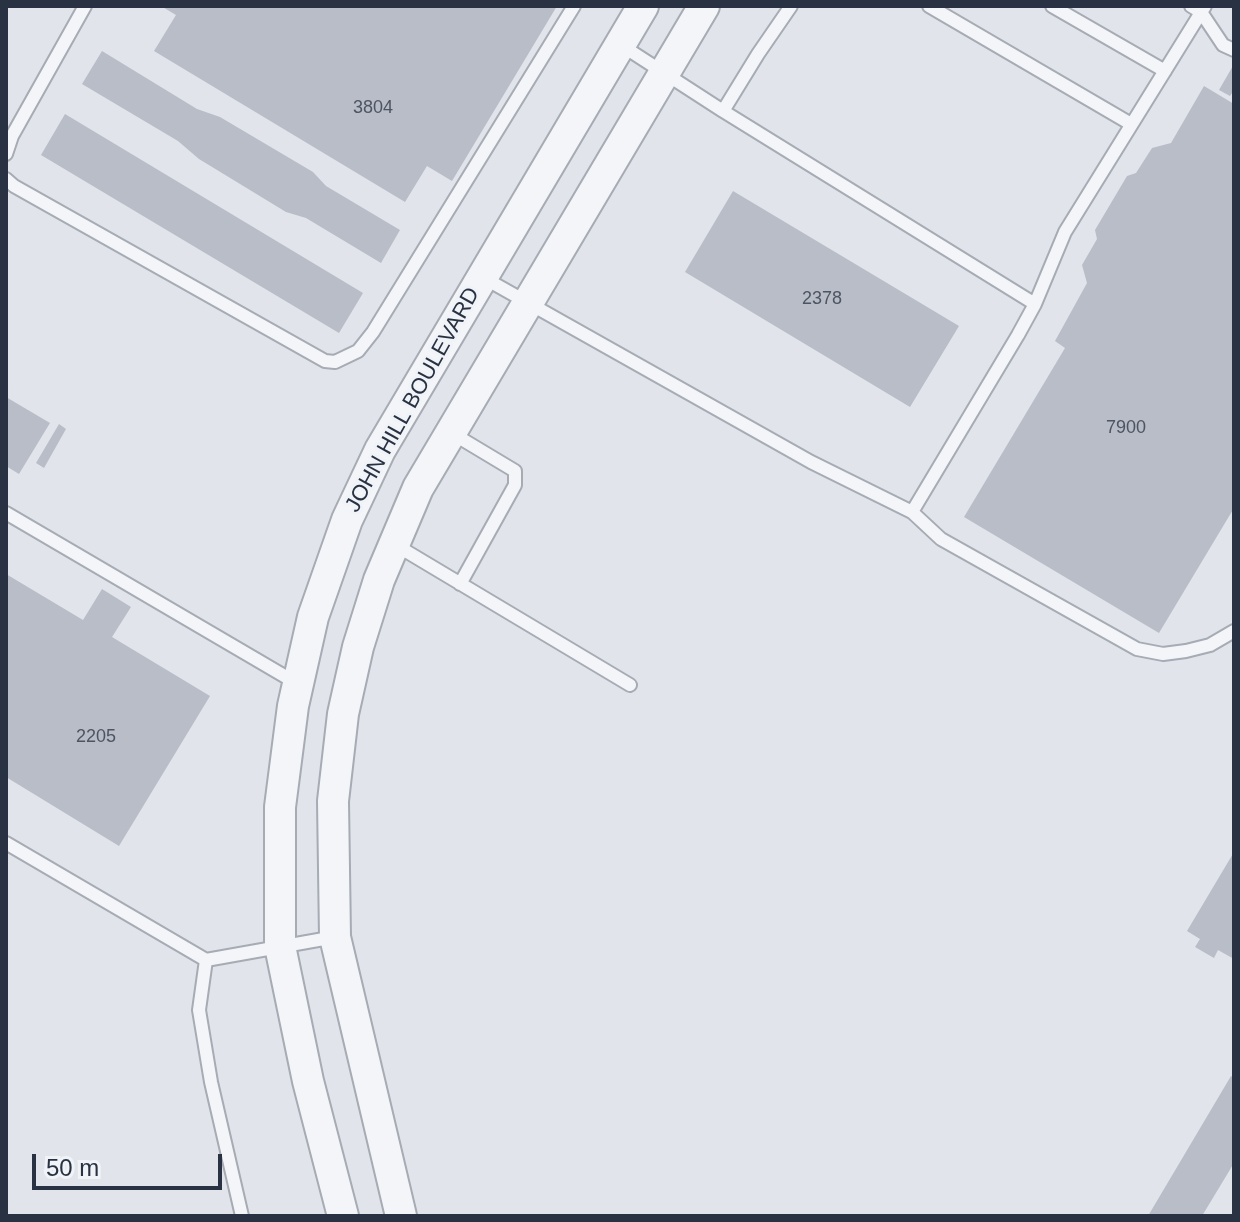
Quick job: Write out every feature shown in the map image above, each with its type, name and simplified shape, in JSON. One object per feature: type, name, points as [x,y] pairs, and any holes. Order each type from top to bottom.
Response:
[{"type":"street","name":"JOHN HILL BOULEVARD","points":[[343,1216],[308,1081],[280,946],[280,807],[298,684],[313,617],[347,520],[380,450],[643,6]]},
{"type":"street","points":[[401,1216],[335,937],[333,801],[343,714],[358,647],[379,580],[418,488],[704,6]]},
{"type":"lane","points":[[6,154],[12,136],[85,6]]},
{"type":"lane","points":[[6,179],[325,361],[335,362],[358,351],[373,332],[574,6]]},
{"type":"lane","points":[[723,111],[791,6]]},
{"type":"lane","points":[[929,6],[1131,124]]},
{"type":"lane","points":[[1052,6],[1165,71]]},
{"type":"lane","points":[[912,512],[1035,304],[1065,232],[1165,71],[1199,8],[1223,45],[1234,50]]},
{"type":"lane","points":[[621,45],[1035,304]]},
{"type":"lane","name":"JOHN HILL BOULEVARD","points":[[481,277],[811,462],[912,512],[941,539],[1137,649],[1163,654],[1186,651],[1210,645],[1234,631]]},
{"type":"lane","points":[[450,432],[515,471],[515,485],[460,584]]},
{"type":"lane","points":[[6,513],[298,684]]},
{"type":"lane","points":[[394,544],[630,685]]},
{"type":"lane","points":[[6,843],[206,960],[335,937]]},
{"type":"lane","points":[[206,960],[199,1010],[211,1082],[242,1216]]},
{"type":"building","points":[[161,6],[557,6],[452,181],[427,166],[405,202],[154,51],[176,15]]},
{"type":"building","points":[[102,51],[197,109],[220,117],[313,172],[326,186],[400,230],[381,263],[306,218],[286,212],[199,159],[178,141],[82,84]]},
{"type":"building","points":[[1234,64],[1234,90],[1230,96],[1219,90]]},
{"type":"building","points":[[1204,86],[1234,104],[1234,508],[1159,633],[964,517],[1065,348],[1055,341],[1087,283],[1082,265],[1097,239],[1095,230],[1127,176],[1136,173],[1152,148],[1171,143]]},
{"type":"building","points":[[65,114],[363,293],[339,333],[41,155]]},
{"type":"building","points":[[733,191],[959,326],[910,407],[685,272]]},
{"type":"building","points":[[6,397],[50,423],[19,474],[6,466]]},
{"type":"building","points":[[59,424],[66,429],[44,468],[36,463]]},
{"type":"building","points":[[6,574],[83,620],[102,589],[131,607],[112,637],[210,696],[119,846],[6,777]]},
{"type":"building","points":[[1234,852],[1234,959],[1218,950],[1214,958],[1195,947],[1200,939],[1187,931]]},
{"type":"building","points":[[1231,1076],[1234,1078],[1234,1163],[1202,1216],[1148,1216]]}]
